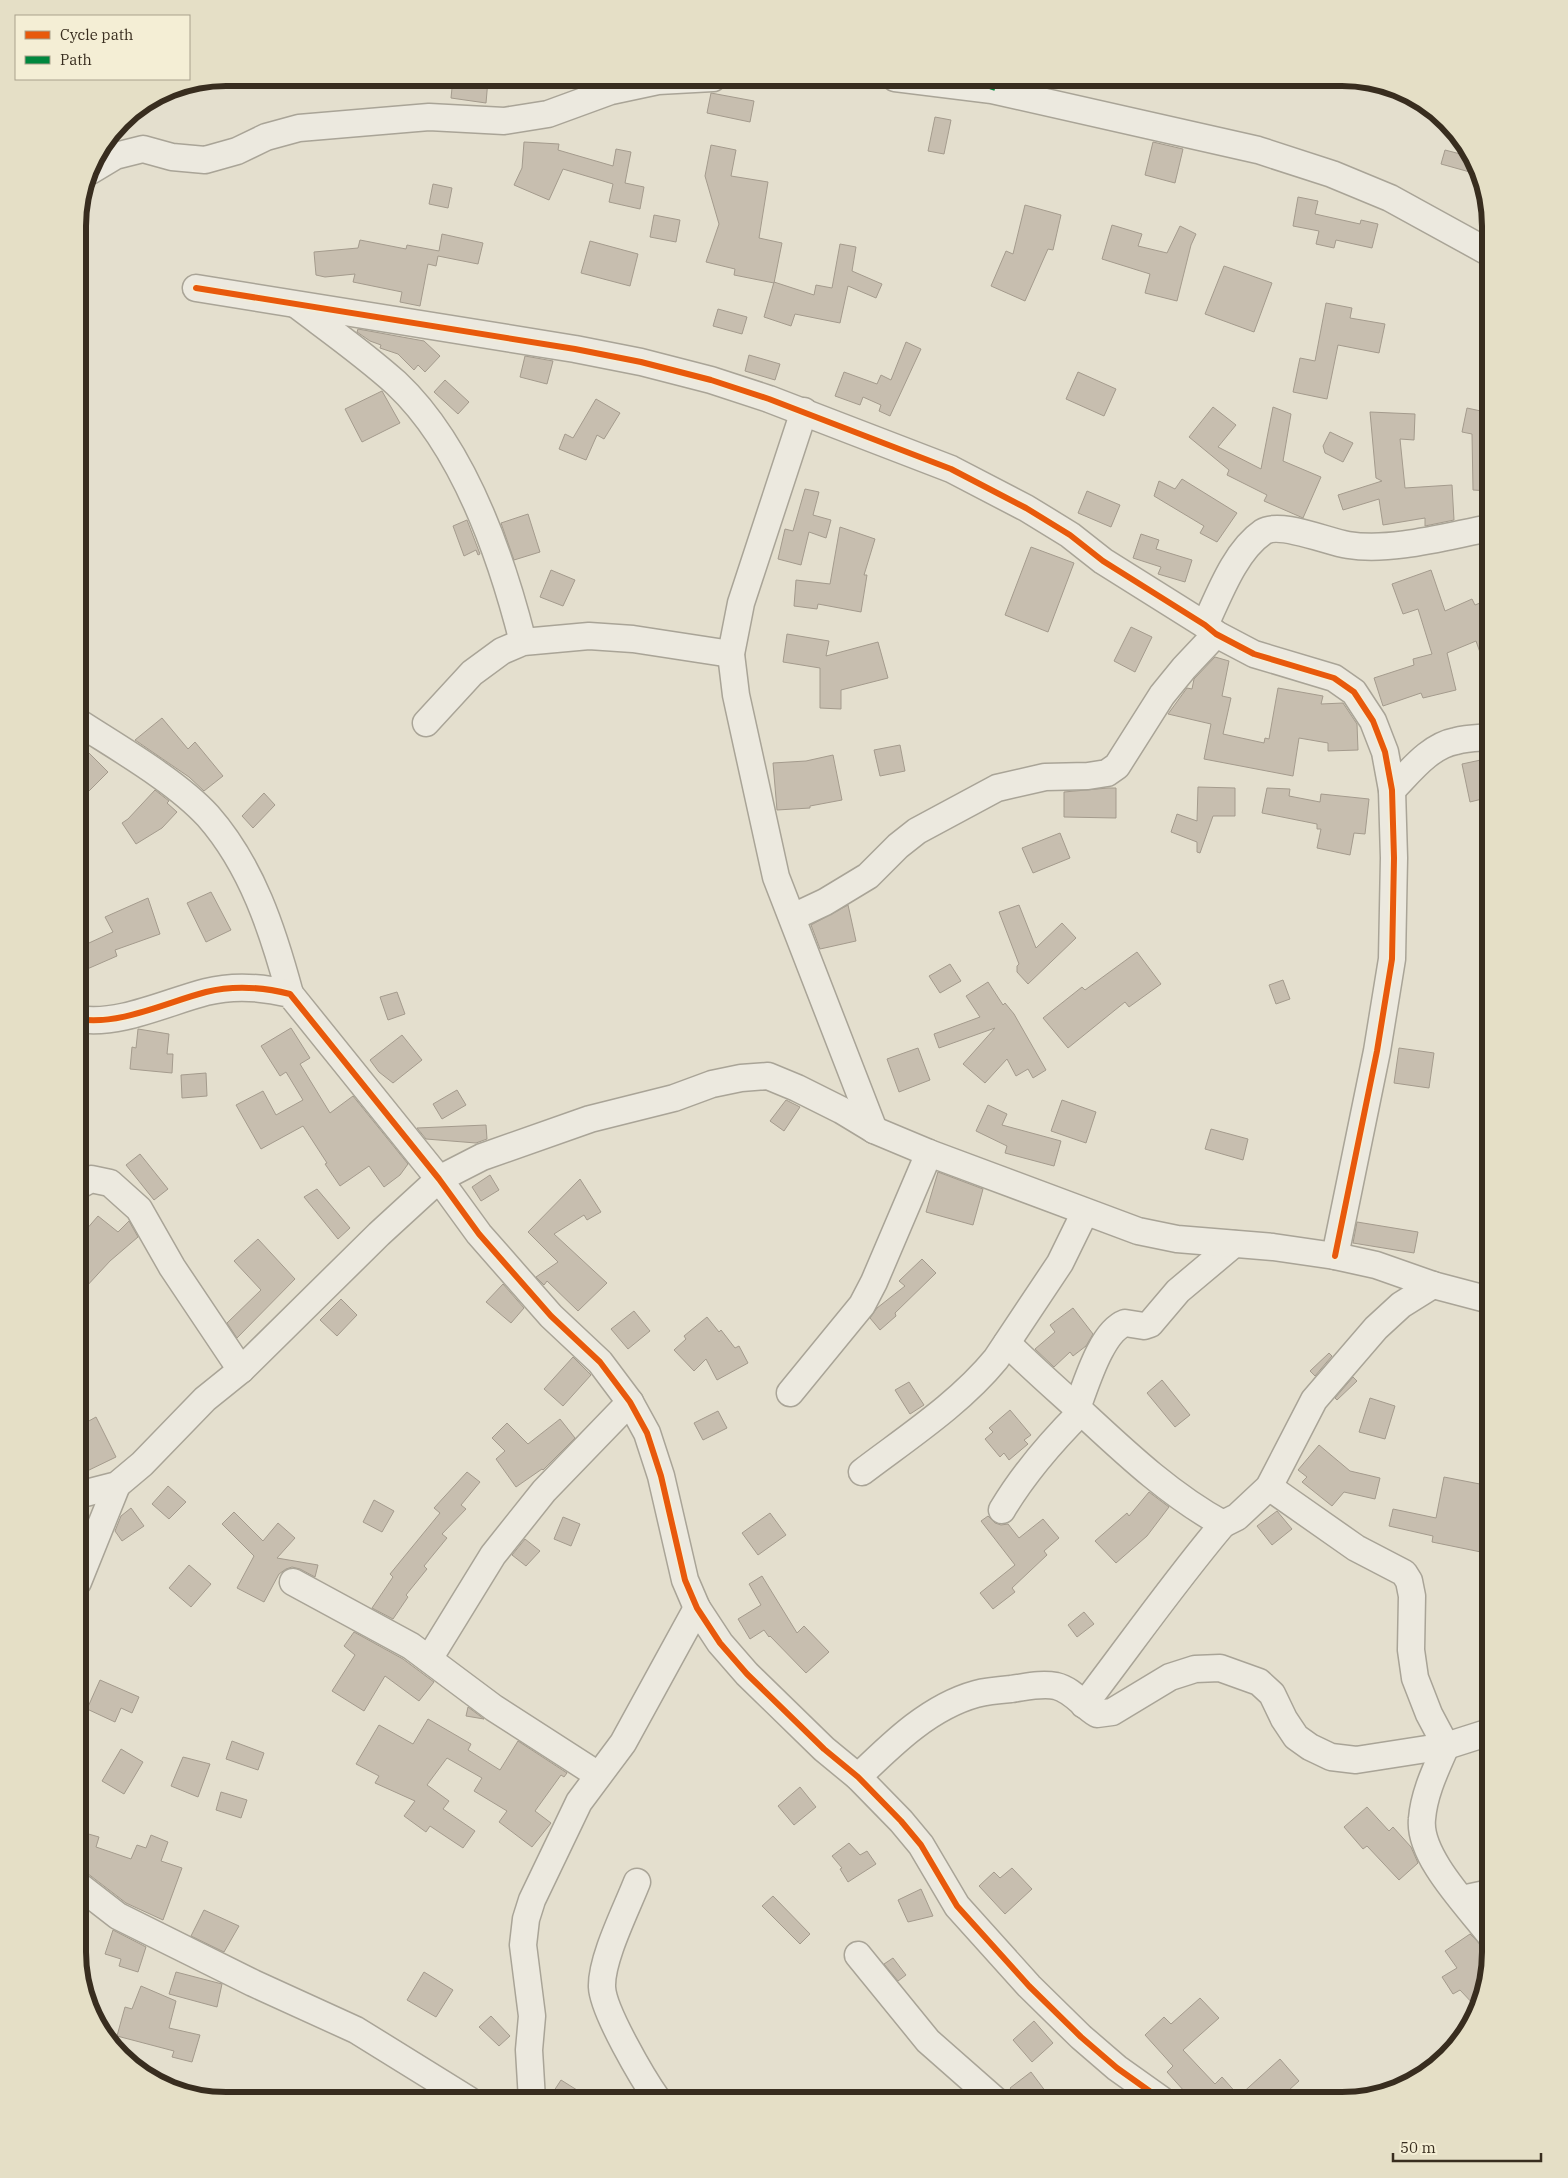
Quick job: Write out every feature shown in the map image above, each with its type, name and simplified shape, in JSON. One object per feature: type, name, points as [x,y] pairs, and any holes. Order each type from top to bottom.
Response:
[{"type":"street","points":[[101,165],[115,156],[144,149],[172,157],[205,160],[236,151],[266,137],[299,128],[429,117],[504,121],[528,118],[548,114],[611,91],[630,87]]},
{"type":"street","points":[[968,87],[992,90],[1258,150],[1332,174],[1390,198],[1482,249]]},
{"type":"street","points":[[196,288],[482,333],[641,362],[711,380],[804,411],[952,469],[1026,508],[1070,535],[1103,561],[1210,629],[1254,654],[1334,678],[1354,692],[1373,721],[1385,752],[1392,790],[1394,858],[1392,959],[1378,1043],[1335,1256]]},
{"type":"street","points":[[295,304],[397,384],[427,418],[466,481],[510,591],[523,642]]},
{"type":"street","points":[[804,411],[741,602],[731,654],[741,720],[776,877],[874,1130]]},
{"type":"street","points":[[792,917],[825,902],[868,876],[917,830],[997,788],[1023,781],[1045,778],[1107,773],[1117,766],[1210,629],[1229,574],[1249,545],[1264,531],[1281,528],[1349,546],[1376,546],[1414,543],[1482,530]]},
{"type":"street","points":[[426,723],[472,673],[502,651],[523,642],[598,636],[633,639],[731,654]]},
{"type":"street","points":[[87,728],[177,789],[207,815],[228,842],[252,883],[269,924],[290,994],[439,1179],[505,1266],[551,1316],[600,1362],[630,1402],[647,1433],[662,1476],[685,1580],[697,1608],[720,1643],[747,1674],[824,1749],[858,1777],[901,1821],[921,1845],[957,1906],[1011,1966],[1081,2037],[1142,2092]]},
{"type":"street","points":[[1392,790],[1425,757],[1440,746],[1455,741],[1482,738]]},
{"type":"street","points":[[87,1020],[113,1018],[163,1007],[206,992],[240,987],[267,988],[290,994]]},
{"type":"street","points":[[86,1562],[117,1485],[142,1464],[205,1399],[242,1370],[380,1234],[439,1179],[482,1157],[590,1119],[674,1098],[712,1084],[741,1078],[768,1076],[841,1110],[874,1130],[929,1153],[1138,1231],[1177,1239],[1274,1247],[1335,1256],[1376,1265],[1433,1286],[1482,1298]]},
{"type":"street","points":[[790,1393],[862,1305],[874,1282],[929,1153]]},
{"type":"street","points":[[86,1181],[91,1178],[110,1182],[139,1209],[172,1267],[242,1370]]},
{"type":"street","points":[[862,1472],[965,1392],[984,1374],[1060,1263],[1085,1212]]},
{"type":"street","points":[[1002,1510],[1028,1471],[1079,1410],[1093,1368],[1112,1331],[1125,1323],[1144,1326],[1150,1324],[1178,1291],[1234,1244]]},
{"type":"street","points":[[1084,1705],[1186,1568],[1223,1524],[1237,1517],[1269,1487],[1319,1394],[1376,1328],[1401,1305],[1433,1286]]},
{"type":"street","points":[[1007,1342],[1133,1460],[1176,1494],[1223,1524]]},
{"type":"street","points":[[429,1659],[493,1556],[544,1492],[630,1402]]},
{"type":"street","points":[[86,1489],[117,1485]]},
{"type":"street","points":[[1269,1487],[1356,1548],[1404,1573],[1409,1581],[1412,1596],[1411,1650],[1415,1678],[1429,1714],[1446,1746],[1428,1791],[1422,1820],[1425,1845],[1432,1860],[1482,1925]]},
{"type":"street","points":[[293,1582],[411,1646],[494,1708],[598,1775]]},
{"type":"street","points":[[531,2091],[528,2050],[532,2016],[523,1945],[526,1919],[532,1900],[579,1802],[623,1743],[697,1608]]},
{"type":"street","points":[[858,1777],[895,1741],[925,1718],[949,1704],[976,1694],[1042,1684],[1057,1686],[1070,1693],[1097,1714],[1112,1712],[1170,1677],[1195,1669],[1220,1668],[1258,1682],[1272,1694],[1284,1719],[1296,1737],[1310,1747],[1330,1757],[1356,1760],[1446,1746],[1482,1735]]},
{"type":"street","points":[[637,1882],[605,1965],[602,1988],[607,2009],[643,2078],[652,2091]]},
{"type":"street","points":[[86,1891],[118,1916],[253,1983],[356,2030],[455,2091]]},
{"type":"street","points":[[1462,1899],[1482,1895]]},
{"type":"street","points":[[858,1955],[928,2041],[986,2092]]},
{"type":"building","points":[[452,87],[487,87],[486,103],[451,98]]},
{"type":"building","points":[[711,93],[754,101],[750,122],[707,113]]},
{"type":"building","points":[[935,117],[951,120],[944,154],[928,151]]},
{"type":"building","points":[[524,142],[559,144],[558,150],[613,166],[616,149],[631,152],[625,183],[644,187],[640,209],[609,202],[613,184],[563,169],[549,200],[514,185],[522,168]]},
{"type":"building","points":[[1153,142],[1183,149],[1175,183],[1145,175]]},
{"type":"building","points":[[711,145],[736,150],[731,176],[768,182],[759,238],[782,243],[774,283],[734,275],[735,269],[706,262],[719,224],[705,176]]},
{"type":"building","points":[[1445,150],[1462,154],[1471,172],[1441,164]]},
{"type":"building","points":[[433,184],[452,188],[448,208],[429,204]]},
{"type":"building","points":[[1298,197],[1318,201],[1315,214],[1360,224],[1361,220],[1378,224],[1372,248],[1336,240],[1334,248],[1316,244],[1319,231],[1293,226]]},
{"type":"building","points":[[1025,205],[1061,215],[1053,250],[1048,249],[1025,301],[991,286],[1006,251],[1013,254]]},
{"type":"building","points":[[654,215],[680,220],[676,242],[650,237]]},
{"type":"building","points":[[1112,225],[1142,234],[1138,246],[1167,253],[1180,226],[1196,234],[1191,245],[1177,301],[1145,293],[1150,274],[1102,259]]},
{"type":"building","points":[[442,234],[483,243],[478,264],[438,256],[436,266],[428,264],[420,306],[400,302],[402,292],[353,282],[355,274],[325,277],[316,275],[314,252],[358,248],[360,240],[406,249],[407,245],[439,251]]},
{"type":"building","points":[[590,241],[638,254],[630,286],[581,273]]},
{"type":"building","points":[[840,244],[856,247],[852,271],[882,284],[876,298],[848,286],[840,323],[795,314],[791,326],[764,317],[774,282],[814,295],[816,285],[832,288]]},
{"type":"building","points":[[1224,266],[1272,283],[1254,332],[1205,314]]},
{"type":"building","points":[[1326,303],[1352,308],[1350,318],[1385,324],[1379,353],[1338,345],[1327,399],[1293,392],[1300,358],[1315,361]]},
{"type":"building","points":[[718,309],[747,317],[742,334],[713,326]]},
{"type":"building","points":[[358,329],[424,341],[440,356],[425,372],[418,365],[414,370],[398,354],[380,348],[381,345],[370,341],[357,332]]},
{"type":"building","points":[[906,342],[921,349],[890,416],[879,411],[881,405],[863,397],[860,405],[835,396],[844,372],[877,384],[881,375],[891,380]]},
{"type":"building","points":[[749,355],[780,364],[775,380],[745,371]]},
{"type":"building","points":[[525,356],[553,361],[547,384],[520,377]]},
{"type":"building","points":[[1078,372],[1116,389],[1104,416],[1066,399]]},
{"type":"building","points":[[445,380],[469,402],[458,414],[434,392]]},
{"type":"building","points":[[382,391],[400,423],[362,442],[345,409]]},
{"type":"building","points":[[596,399],[620,413],[604,439],[597,435],[586,460],[559,449],[565,434],[573,438]]},
{"type":"building","points":[[1213,407],[1236,425],[1218,447],[1261,469],[1273,407],[1291,414],[1283,461],[1321,477],[1303,518],[1264,501],[1267,495],[1227,475],[1229,470],[1189,437]]},
{"type":"building","points":[[1467,408],[1482,411],[1482,491],[1473,490],[1472,434],[1462,432]]},
{"type":"building","points":[[1370,412],[1415,414],[1414,440],[1400,439],[1405,488],[1452,485],[1454,520],[1425,526],[1425,518],[1383,525],[1379,499],[1343,510],[1338,495],[1382,481],[1376,478]]},
{"type":"building","points":[[1330,432],[1353,443],[1343,462],[1325,453],[1323,446]]},
{"type":"building","points":[[1182,479],[1237,513],[1217,542],[1200,533],[1204,526],[1154,496],[1159,481],[1175,489]]},
{"type":"building","points":[[805,489],[819,492],[813,515],[831,520],[826,538],[809,532],[801,565],[778,559],[785,529],[793,531]]},
{"type":"building","points":[[1087,491],[1120,505],[1111,527],[1078,513]]},
{"type":"building","points":[[528,514],[540,552],[514,560],[501,523]]},
{"type":"building","points":[[467,520],[480,554],[478,555],[476,550],[464,556],[453,526]]},
{"type":"building","points":[[840,527],[875,539],[864,575],[867,575],[861,612],[818,604],[817,609],[794,606],[796,580],[830,584]]},
{"type":"building","points":[[1141,534],[1159,540],[1156,549],[1192,560],[1185,582],[1158,574],[1161,567],[1133,558]]},
{"type":"building","points":[[1031,547],[1074,563],[1048,632],[1005,615]]},
{"type":"building","points":[[551,570],[575,580],[563,606],[540,597]]},
{"type":"building","points":[[1431,570],[1445,611],[1472,599],[1475,605],[1482,602],[1482,658],[1476,641],[1447,653],[1456,690],[1423,698],[1421,693],[1383,706],[1374,678],[1414,665],[1413,659],[1432,654],[1418,609],[1403,614],[1392,584]]},
{"type":"building","points":[[1131,627],[1152,637],[1135,672],[1114,661]]},
{"type":"building","points":[[787,634],[829,641],[826,656],[878,642],[888,678],[841,690],[841,709],[820,708],[820,668],[783,662]]},
{"type":"building","points":[[1215,657],[1229,661],[1222,696],[1231,698],[1223,734],[1264,743],[1265,738],[1269,739],[1278,688],[1323,696],[1321,704],[1343,703],[1357,724],[1358,750],[1328,751],[1328,743],[1299,738],[1293,776],[1204,759],[1211,724],[1168,714],[1187,688],[1192,689],[1194,679]]},
{"type":"building","points":[[162,718],[188,749],[195,742],[223,776],[204,791],[189,777],[135,740]]},
{"type":"building","points":[[900,745],[905,771],[880,776],[874,750]]},
{"type":"building","points":[[87,751],[108,772],[87,793],[87,793]]},
{"type":"building","points":[[833,755],[842,800],[810,806],[810,808],[777,810],[773,763],[806,761]]},
{"type":"building","points":[[1482,760],[1482,799],[1470,802],[1462,764]]},
{"type":"building","points":[[1198,787],[1235,788],[1235,816],[1213,816],[1200,853],[1197,852],[1197,842],[1171,832],[1177,814],[1197,821]]},
{"type":"building","points":[[1116,788],[1116,818],[1064,817],[1064,792]]},
{"type":"building","points":[[1267,788],[1290,789],[1289,796],[1320,802],[1321,794],[1369,799],[1365,834],[1354,833],[1350,855],[1317,848],[1321,829],[1317,829],[1317,824],[1262,813]]},
{"type":"building","points":[[155,790],[169,801],[167,803],[177,812],[162,828],[136,844],[122,823]]},
{"type":"building","points":[[264,793],[275,805],[253,828],[242,816]]},
{"type":"building","points":[[1060,833],[1070,858],[1033,873],[1022,848]]},
{"type":"building","points":[[211,892],[231,930],[206,942],[187,903]]},
{"type":"building","points":[[148,898],[160,934],[115,950],[117,956],[87,969],[87,944],[113,932],[105,917]]},
{"type":"building","points":[[848,905],[856,941],[820,949],[811,925]]},
{"type":"building","points":[[1019,905],[1036,948],[1062,923],[1076,938],[1028,984],[1017,972],[1019,964],[999,912]]},
{"type":"building","points":[[1137,952],[1161,984],[1129,1007],[1125,1002],[1068,1048],[1043,1018],[1082,987],[1085,990]]},
{"type":"building","points":[[950,964],[961,981],[940,993],[929,976]]},
{"type":"building","points":[[1283,980],[1290,999],[1276,1004],[1269,985]]},
{"type":"building","points":[[988,982],[1003,1005],[1005,1003],[1014,1014],[1046,1070],[1033,1078],[1028,1069],[1016,1076],[1007,1059],[985,1083],[963,1064],[995,1028],[939,1048],[934,1034],[980,1017],[966,996]]},
{"type":"building","points":[[397,992],[405,1014],[388,1020],[380,997]]},
{"type":"building","points":[[291,1028],[310,1058],[300,1064],[330,1113],[353,1096],[408,1164],[400,1175],[384,1187],[369,1166],[340,1186],[303,1126],[261,1149],[236,1105],[263,1091],[276,1115],[303,1100],[286,1072],[280,1076],[261,1046]]},
{"type":"building","points":[[138,1029],[169,1034],[167,1054],[173,1054],[172,1073],[130,1069],[132,1047],[136,1048]]},
{"type":"building","points":[[402,1035],[422,1060],[393,1083],[379,1072],[370,1060]]},
{"type":"building","points":[[918,1048],[930,1080],[899,1092],[887,1059]]},
{"type":"building","points":[[1399,1048],[1434,1053],[1429,1088],[1394,1083]]},
{"type":"building","points":[[206,1073],[207,1096],[182,1098],[181,1075]]},
{"type":"building","points":[[457,1090],[466,1105],[442,1119],[433,1104]]},
{"type":"building","points":[[786,1100],[800,1107],[784,1131],[770,1121]]},
{"type":"building","points":[[1062,1100],[1096,1112],[1086,1143],[1051,1131]]},
{"type":"building","points":[[988,1105],[1007,1114],[1002,1125],[1061,1141],[1054,1166],[1005,1153],[1007,1146],[976,1131]]},
{"type":"building","points":[[486,1125],[487,1139],[476,1143],[426,1139],[417,1128]]},
{"type":"building","points":[[1211,1129],[1248,1139],[1243,1160],[1205,1149]]},
{"type":"building","points":[[140,1154],[168,1189],[154,1200],[126,1165]]},
{"type":"building","points":[[938,1172],[983,1189],[973,1225],[926,1212]]},
{"type":"building","points":[[490,1175],[499,1190],[481,1201],[472,1187]]},
{"type":"building","points":[[580,1179],[601,1212],[587,1220],[584,1215],[554,1234],[607,1283],[578,1311],[547,1281],[544,1285],[536,1277],[558,1262],[528,1232]]},
{"type":"building","points":[[317,1189],[350,1228],[338,1239],[304,1197]]},
{"type":"building","points":[[98,1216],[118,1232],[129,1221],[138,1237],[110,1261],[86,1287],[86,1229]]},
{"type":"building","points":[[1357,1222],[1418,1232],[1414,1253],[1353,1243]]},
{"type":"building","points":[[258,1239],[295,1279],[237,1338],[227,1323],[261,1290],[234,1261]]},
{"type":"building","points":[[922,1259],[936,1273],[895,1313],[896,1316],[880,1330],[870,1318],[877,1308],[905,1286],[899,1281]]},
{"type":"building","points":[[503,1284],[524,1308],[511,1323],[486,1302]]},
{"type":"building","points":[[341,1299],[357,1315],[337,1336],[320,1320]]},
{"type":"building","points":[[1073,1308],[1093,1334],[1086,1346],[1073,1356],[1070,1352],[1054,1367],[1035,1349],[1055,1332],[1050,1325]]},
{"type":"building","points":[[634,1311],[650,1331],[628,1349],[611,1329]]},
{"type":"building","points":[[707,1317],[719,1332],[721,1330],[735,1348],[739,1346],[748,1363],[717,1380],[706,1359],[694,1371],[674,1350],[686,1339],[684,1336]]},
{"type":"building","points":[[1329,1353],[1332,1356],[1315,1376],[1310,1371]]},
{"type":"building","points":[[573,1357],[591,1375],[563,1406],[544,1389]]},
{"type":"building","points":[[1353,1377],[1357,1381],[1337,1400],[1335,1398]]},
{"type":"building","points":[[1162,1380],[1190,1415],[1175,1427],[1147,1393]]},
{"type":"building","points":[[909,1382],[924,1405],[910,1414],[895,1390]]},
{"type":"building","points":[[1370,1398],[1395,1406],[1385,1439],[1359,1432]]},
{"type":"building","points":[[1010,1410],[1031,1435],[1024,1440],[1028,1444],[1009,1460],[1004,1453],[1000,1457],[985,1439],[993,1432],[989,1428]]},
{"type":"building","points":[[718,1411],[727,1428],[703,1440],[694,1423]]},
{"type":"building","points":[[96,1417],[116,1457],[86,1471],[86,1422]]},
{"type":"building","points":[[560,1419],[575,1438],[543,1470],[516,1487],[496,1459],[505,1451],[492,1438],[507,1423],[528,1444]]},
{"type":"building","points":[[1319,1445],[1350,1471],[1380,1478],[1375,1499],[1344,1492],[1332,1506],[1302,1482],[1307,1477],[1298,1470]]},
{"type":"building","points":[[467,1472],[480,1482],[461,1505],[466,1509],[442,1534],[447,1538],[424,1566],[427,1569],[406,1595],[408,1597],[393,1619],[372,1608],[393,1577],[390,1574],[440,1513],[434,1508]]},
{"type":"building","points":[[1444,1477],[1482,1484],[1481,1552],[1432,1542],[1433,1536],[1389,1526],[1393,1509],[1436,1518]]},
{"type":"building","points":[[168,1486],[186,1502],[169,1519],[152,1504]]},
{"type":"building","points":[[1149,1492],[1169,1507],[1147,1536],[1116,1563],[1095,1541],[1127,1513],[1129,1516]]},
{"type":"building","points":[[374,1500],[394,1511],[382,1532],[363,1522]]},
{"type":"building","points":[[131,1508],[144,1526],[122,1541],[115,1531],[121,1516]]},
{"type":"building","points":[[1277,1511],[1292,1529],[1272,1545],[1257,1526]]},
{"type":"building","points":[[234,1512],[263,1541],[278,1523],[295,1538],[277,1558],[318,1565],[315,1577],[300,1569],[292,1567],[286,1569],[279,1574],[264,1602],[237,1588],[254,1556],[222,1524]]},
{"type":"building","points":[[770,1513],[786,1535],[758,1555],[742,1533]]},
{"type":"building","points":[[988,1516],[995,1523],[1001,1525],[1008,1524],[1019,1538],[1043,1519],[1059,1538],[1044,1551],[1047,1555],[1012,1588],[1015,1592],[993,1609],[980,1593],[1015,1565],[981,1521]]},
{"type":"building","points":[[563,1517],[580,1524],[571,1546],[554,1539]]},
{"type":"building","points":[[525,1539],[540,1551],[526,1566],[512,1555]]},
{"type":"building","points":[[189,1565],[211,1584],[191,1607],[169,1588]]},
{"type":"building","points":[[762,1576],[797,1633],[804,1626],[829,1652],[806,1673],[764,1630],[750,1639],[738,1619],[761,1605],[749,1584]]},
{"type":"building","points":[[1084,1612],[1094,1624],[1077,1637],[1068,1625]]},
{"type":"building","points":[[354,1632],[403,1659],[434,1682],[419,1701],[385,1676],[364,1711],[332,1691],[355,1655],[344,1646]]},
{"type":"building","points":[[100,1680],[139,1697],[132,1713],[121,1708],[115,1722],[87,1709]]},
{"type":"building","points":[[468,1707],[484,1719],[466,1716]]},
{"type":"building","points":[[428,1719],[471,1744],[468,1750],[500,1770],[518,1741],[567,1773],[564,1777],[561,1775],[535,1811],[551,1823],[532,1847],[499,1822],[507,1811],[474,1791],[482,1778],[447,1758],[427,1785],[449,1801],[443,1809],[475,1831],[463,1848],[430,1826],[426,1832],[404,1816],[415,1801],[375,1783],[379,1776],[356,1764],[379,1725],[413,1744]]},
{"type":"building","points":[[232,1741],[264,1753],[258,1770],[226,1759]]},
{"type":"building","points":[[121,1749],[143,1762],[124,1794],[102,1781]]},
{"type":"building","points":[[183,1757],[210,1764],[198,1797],[171,1786]]},
{"type":"building","points":[[800,1787],[816,1807],[794,1825],[778,1806]]},
{"type":"building","points":[[221,1792],[247,1800],[241,1818],[216,1810]]},
{"type":"building","points":[[1367,1807],[1389,1831],[1393,1827],[1411,1847],[1418,1863],[1399,1880],[1367,1846],[1363,1849],[1344,1827]]},
{"type":"building","points":[[86,1833],[99,1837],[96,1847],[131,1859],[137,1845],[146,1848],[151,1835],[168,1842],[161,1861],[182,1868],[163,1920],[126,1903],[87,1873]]},
{"type":"building","points":[[849,1843],[860,1855],[867,1851],[876,1864],[848,1882],[840,1869],[842,1868],[832,1856]]},
{"type":"building","points":[[1012,1868],[1032,1889],[1005,1914],[979,1886],[994,1872],[1000,1878]]},
{"type":"building","points":[[921,1889],[933,1916],[908,1922],[898,1900]]},
{"type":"building","points":[[773,1896],[810,1934],[800,1944],[762,1906]]},
{"type":"building","points":[[204,1910],[239,1926],[224,1952],[191,1936]]},
{"type":"building","points":[[113,1930],[146,1947],[138,1972],[119,1966],[121,1959],[105,1954]]},
{"type":"building","points":[[1470,1934],[1482,1946],[1481,1970],[1472,2003],[1460,1990],[1453,1994],[1442,1977],[1457,1968],[1445,1951]]},
{"type":"building","points":[[893,1958],[906,1975],[898,1981],[884,1964]]},
{"type":"building","points":[[176,1972],[222,1984],[217,2007],[169,1994]]},
{"type":"building","points":[[424,1972],[453,1990],[436,2017],[407,2000]]},
{"type":"building","points":[[141,1986],[176,2001],[169,2028],[200,2035],[192,2062],[172,2057],[174,2051],[117,2036],[125,2007],[132,2009]]},
{"type":"building","points":[[1200,1998],[1219,2018],[1183,2050],[1215,2084],[1222,2077],[1235,2092],[1190,2092],[1188,2089],[1185,2092],[1167,2072],[1173,2066],[1145,2035],[1164,2017],[1171,2024]]},
{"type":"building","points":[[491,2016],[510,2036],[499,2046],[479,2027]]},
{"type":"building","points":[[1034,2021],[1053,2043],[1032,2062],[1013,2040]]},
{"type":"building","points":[[1280,2059],[1299,2081],[1287,2092],[1244,2092]]},
{"type":"building","points":[[1031,2072],[1046,2092],[1013,2092],[1010,2088]]},
{"type":"building","points":[[561,2080],[579,2091],[554,2091]]},
{"type":"cycle path","points":[[196,288],[575,349],[641,362],[711,380],[769,399],[951,469],[1026,508],[1070,535],[1103,561],[1205,625],[1216,634],[1254,654],[1334,678],[1354,692],[1373,721],[1385,752],[1392,790],[1394,858],[1392,959],[1377,1051],[1335,1256]]},
{"type":"cycle path","points":[[87,1020],[110,1019],[126,1016],[191,996],[227,988],[258,988],[290,994],[439,1179],[479,1234],[551,1316],[600,1362],[630,1402],[647,1433],[661,1476],[685,1580],[697,1608],[720,1643],[747,1674],[824,1749],[858,1777],[901,1821],[921,1845],[957,1906],[1029,1986],[1081,2037],[1117,2068],[1151,2092]]}]
